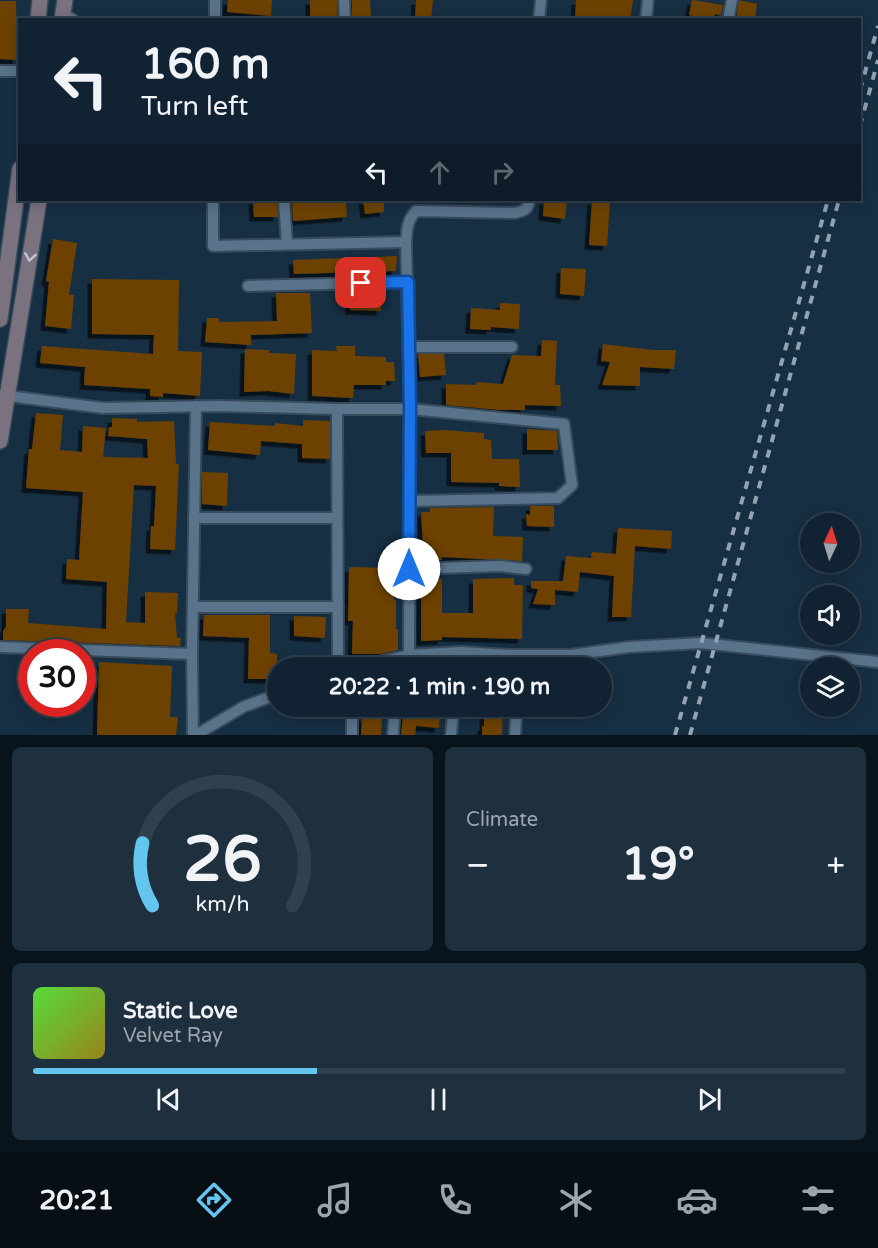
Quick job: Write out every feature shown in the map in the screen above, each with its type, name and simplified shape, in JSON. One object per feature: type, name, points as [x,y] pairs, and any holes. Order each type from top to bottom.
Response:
[{"type":"main road","points":[[38,18],[40,0]]},
{"type":"main road","points":[[0,319],[4,262],[18,181]]},
{"type":"main road","points":[[0,441],[4,395],[39,201]]},
{"type":"street","points":[[215,0],[215,18]]},
{"type":"street","points":[[344,0],[345,18]]},
{"type":"street","points":[[538,18],[541,0]]},
{"type":"street","points":[[646,18],[648,0]]},
{"type":"street","points":[[728,18],[732,0]]},
{"type":"street","points":[[0,70],[18,71]]},
{"type":"street","points":[[213,201],[213,246],[406,242]]},
{"type":"street","points":[[284,201],[287,244]]},
{"type":"street","points":[[402,657],[409,569],[410,409],[406,242],[410,216],[416,211],[515,213],[524,211],[529,201]]},
{"type":"street","points":[[248,286],[408,282]]},
{"type":"street","points":[[409,348],[512,347]]},
{"type":"street","points":[[4,395],[103,408],[196,406],[410,409],[564,424],[572,484],[558,498],[410,501]]},
{"type":"street","points":[[196,406],[192,654],[194,732],[212,730],[243,707],[267,698]]},
{"type":"street","points":[[337,409],[338,657]]},
{"type":"street","points":[[194,518],[337,518]]},
{"type":"street","points":[[409,569],[500,566],[526,569]]},
{"type":"street","points":[[193,607],[338,607]]},
{"type":"street","points":[[424,657],[461,652],[571,655],[629,647],[701,642],[878,662]]},
{"type":"street","points":[[0,647],[192,654]]},
{"type":"street","points":[[460,657],[461,652]]},
{"type":"street","points":[[352,717],[352,735]]},
{"type":"street","points":[[393,735],[394,717]]},
{"type":"street","points":[[451,735],[453,717]]},
{"type":"street","points":[[514,735],[516,717]]},
{"type":"building","points":[[228,0],[272,0],[271,16],[227,12]]},
{"type":"building","points":[[310,0],[337,0],[337,18],[310,18]]},
{"type":"building","points":[[352,0],[370,0],[371,18],[352,18]]},
{"type":"building","points":[[416,0],[433,0],[431,18],[415,18]]},
{"type":"building","points":[[576,0],[633,0],[630,18],[575,18]]},
{"type":"building","points":[[692,0],[723,5],[721,15],[715,14],[714,18],[689,15]]},
{"type":"building","points":[[739,0],[757,4],[755,18],[736,18]]},
{"type":"building","points":[[0,1],[16,1],[17,60],[0,59]]},
{"type":"building","points":[[253,201],[277,201],[278,217],[254,217]]},
{"type":"building","points":[[292,201],[346,201],[347,217],[293,221]]},
{"type":"building","points":[[363,201],[384,201],[384,212],[365,214]]},
{"type":"building","points":[[544,201],[567,201],[565,219],[543,216]]},
{"type":"building","points":[[592,201],[610,201],[607,246],[589,245]]},
{"type":"building","points":[[53,239],[77,243],[69,295],[74,295],[71,329],[45,326],[49,282],[46,281]]},
{"type":"building","points":[[397,256],[396,271],[294,274],[293,260]]},
{"type":"building","points":[[561,268],[586,269],[584,296],[560,294]]},
{"type":"building","points":[[92,279],[179,280],[178,351],[202,352],[200,396],[163,393],[163,397],[150,396],[150,389],[84,385],[85,367],[40,363],[42,346],[153,354],[154,335],[92,334]]},
{"type":"building","points":[[349,292],[381,292],[381,311],[350,310]]},
{"type":"building","points":[[276,293],[310,293],[312,333],[251,335],[251,345],[205,342],[207,318],[219,318],[219,322],[277,321]]},
{"type":"building","points":[[500,303],[520,304],[519,329],[491,327],[491,330],[470,329],[471,308],[500,310]]},
{"type":"building","points":[[542,340],[557,341],[555,385],[560,385],[561,406],[525,405],[525,410],[500,410],[446,405],[446,384],[476,385],[477,382],[503,384],[512,355],[541,356]]},
{"type":"building","points":[[603,344],[653,350],[676,350],[674,369],[640,367],[640,386],[602,385],[610,362],[601,361]]},
{"type":"building","points":[[336,346],[355,346],[355,356],[386,357],[386,362],[394,362],[395,381],[386,381],[386,385],[354,385],[353,398],[312,396],[312,350],[337,351]]},
{"type":"building","points":[[245,349],[296,354],[294,394],[268,391],[244,392]]},
{"type":"building","points":[[418,354],[444,354],[446,375],[420,377]]},
{"type":"building","points":[[36,413],[63,415],[60,450],[82,452],[83,426],[106,428],[103,457],[148,458],[147,439],[108,436],[109,427],[112,427],[112,418],[137,419],[137,422],[174,421],[176,464],[179,464],[175,550],[150,549],[151,526],[154,526],[156,486],[134,485],[126,622],[145,623],[145,592],[178,593],[177,613],[175,613],[177,638],[181,638],[180,646],[96,643],[96,639],[3,640],[6,609],[29,609],[28,623],[106,629],[107,582],[66,579],[67,559],[79,560],[83,492],[26,488],[29,449],[32,449]]},
{"type":"building","points":[[303,420],[330,421],[330,459],[302,458],[302,444],[261,441],[260,455],[208,450],[210,422],[303,426]]},
{"type":"building","points":[[527,429],[557,431],[558,450],[527,450]]},
{"type":"building","points":[[425,431],[484,433],[484,439],[491,440],[492,459],[519,459],[520,487],[499,486],[499,483],[451,482],[451,453],[426,453]]},
{"type":"building","points":[[202,472],[228,473],[227,506],[202,504]]},
{"type":"building","points":[[530,506],[554,506],[554,527],[527,526],[526,514],[530,515]]},
{"type":"building","points":[[494,507],[493,536],[523,537],[522,561],[442,557],[442,560],[424,561],[421,512],[430,512],[430,508]]},
{"type":"building","points":[[618,528],[672,531],[671,549],[635,546],[631,617],[612,617],[614,576],[580,572],[578,592],[555,590],[555,605],[533,604],[538,589],[531,588],[531,581],[563,581],[566,556],[591,558],[592,552],[616,554]]},
{"type":"building","points":[[349,567],[394,568],[398,650],[380,654],[352,654],[353,621],[348,621]]},
{"type":"building","points":[[514,578],[514,585],[523,585],[522,639],[442,637],[442,640],[421,641],[421,579],[442,579],[442,613],[473,613],[473,579]]},
{"type":"building","points":[[204,615],[270,615],[270,653],[277,654],[277,657],[267,657],[267,679],[248,679],[249,638],[203,636]]},
{"type":"building","points":[[294,616],[326,617],[325,638],[294,636]]},
{"type":"building","points":[[99,662],[172,666],[170,717],[178,717],[176,735],[97,735]]},
{"type":"building","points":[[362,717],[382,718],[381,735],[361,735]]},
{"type":"building","points":[[403,717],[440,717],[439,728],[416,726],[415,735],[401,735]]},
{"type":"building","points":[[484,717],[503,717],[502,735],[482,735],[482,726],[484,726]]},
{"type":"railway","points":[[861,86],[878,26]]},
{"type":"railway","points":[[861,122],[878,60]]},
{"type":"railway","points":[[675,735],[828,201]]},
{"type":"railway","points":[[690,735],[839,201]]},
{"type":"route","points":[[361,283],[408,282],[409,569]]}]
